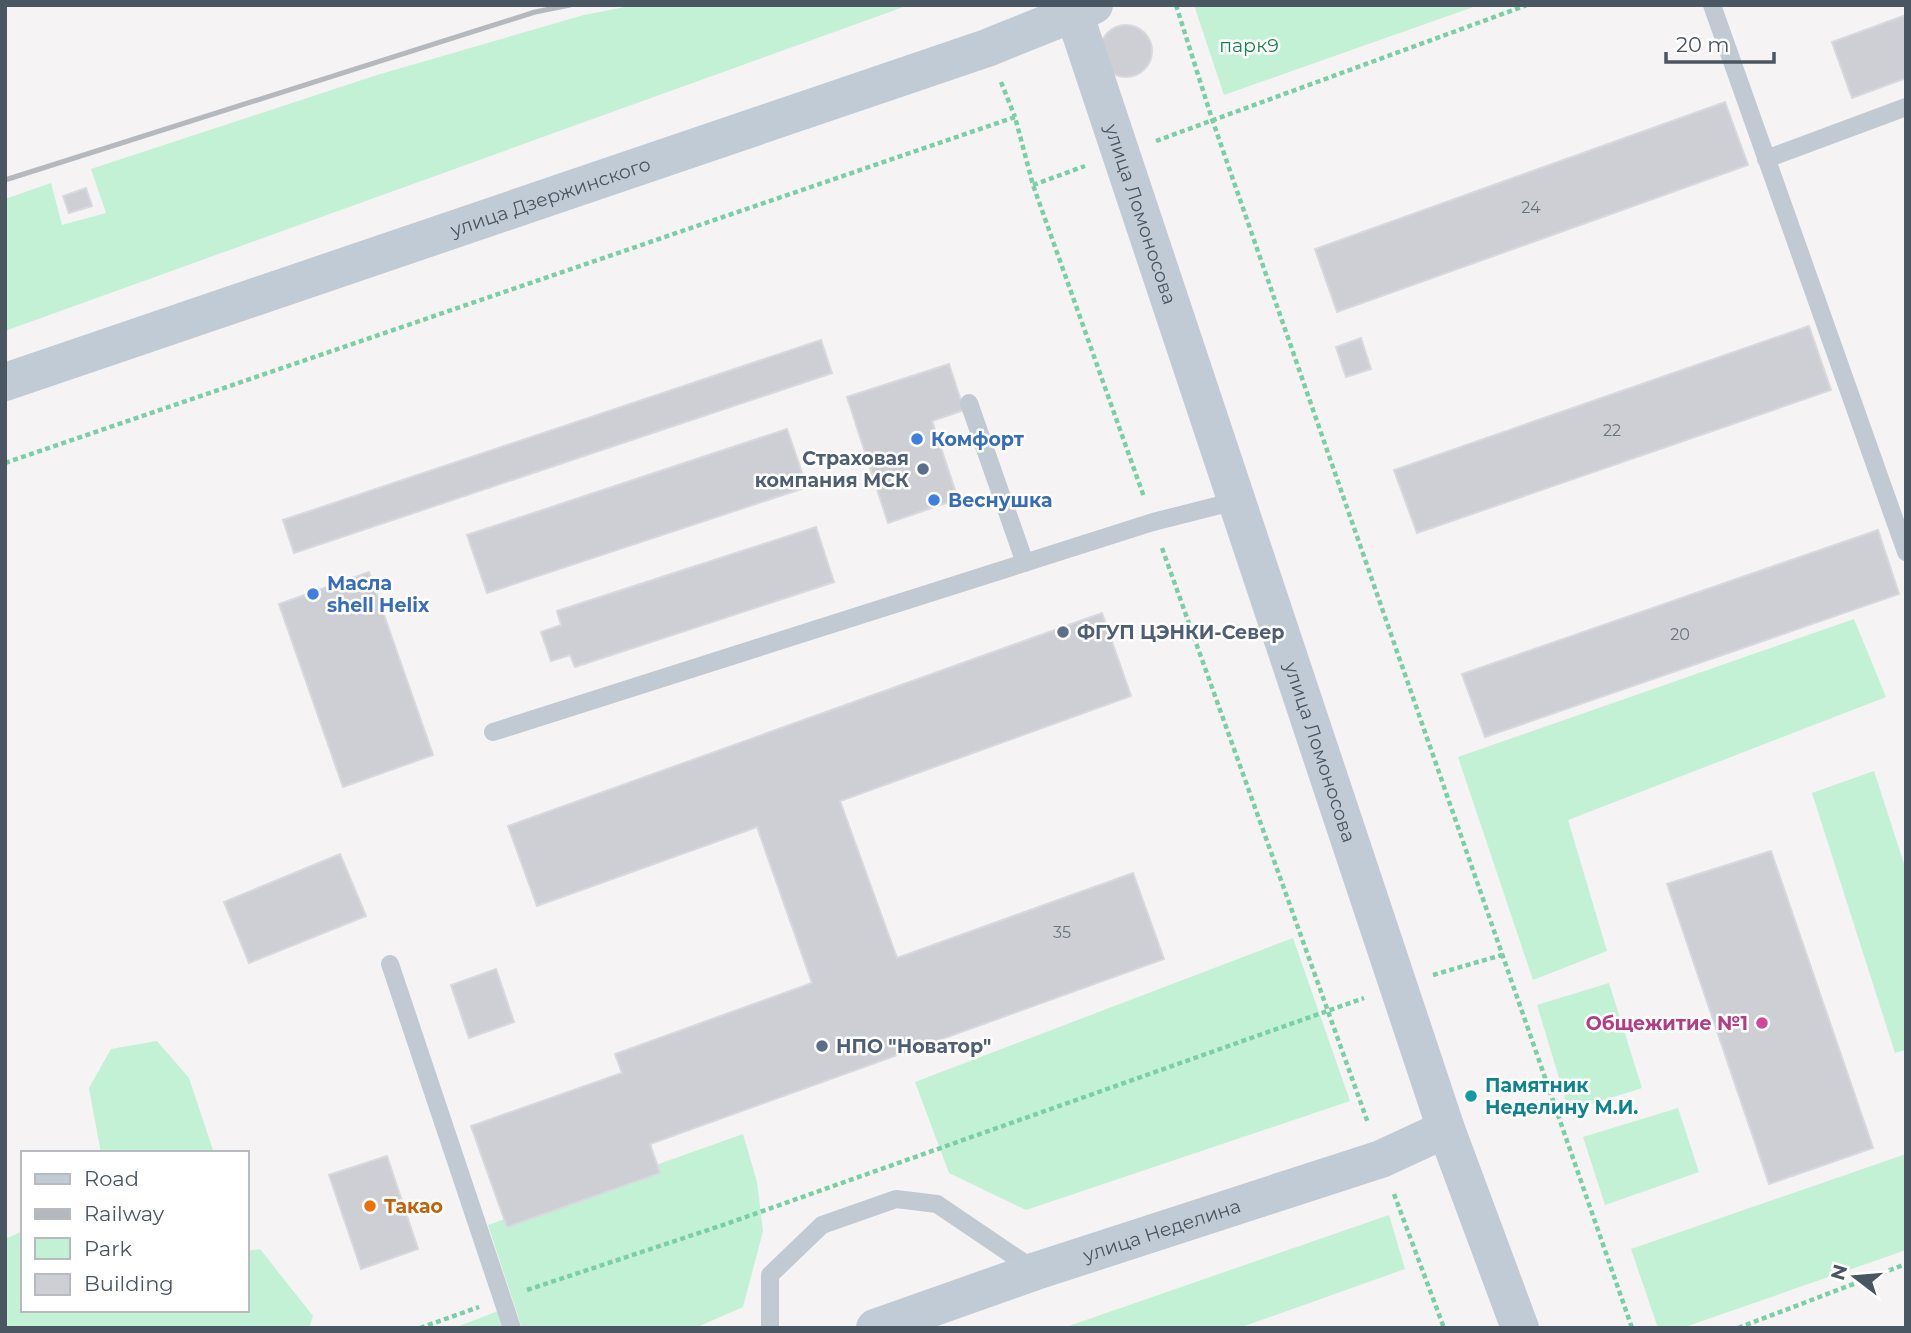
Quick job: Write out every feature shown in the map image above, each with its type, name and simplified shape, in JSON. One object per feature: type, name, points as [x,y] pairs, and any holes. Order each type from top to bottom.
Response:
[{"type":"street","name":"улица Ломоносова","points":[[1084,9],[1119,155],[1446,1129],[1520,1328]]},
{"type":"street","name":"улица Дзержинского","points":[[5,382],[988,48],[1084,9]]},
{"type":"street","name":"улица Неделина","points":[[875,1328],[1036,1271],[1381,1159],[1446,1129]]},
{"type":"lane","points":[[1712,5],[1906,552]]},
{"type":"lane","points":[[1766,159],[1906,107]]},
{"type":"lane","points":[[969,403],[1025,563]]},
{"type":"lane","points":[[493,732],[1153,522],[1236,501]]},
{"type":"lane","points":[[390,964],[512,1328]]},
{"type":"lane","points":[[770,1328],[770,1275],[822,1225],[896,1199],[937,1204],[1036,1271]]},
{"type":"path","points":[[1176,5],[1212,120],[1632,1328]]},
{"type":"path","points":[[1033,185],[1527,5]]},
{"type":"path","points":[[5,463],[1015,117],[1033,185],[1444,1328]]},
{"type":"path","points":[[420,1328],[739,1219],[1399,985],[1502,955]]},
{"type":"path","points":[[1738,1328],[1906,1264]]},
{"type":"green space","points":[[635,5],[909,5],[5,331],[5,199],[51,183],[62,225],[106,213],[91,169],[377,75],[584,15]]},
{"type":"green space","name":"парк9","points":[[1194,5],[1479,5],[1224,95]]},
{"type":"green space","points":[[1854,619],[1886,697],[1568,820],[1607,951],[1533,980],[1458,757]]},
{"type":"green space","points":[[1874,771],[1906,870],[1906,1050],[1895,1053],[1812,793]]},
{"type":"green space","points":[[1293,938],[1350,1101],[1026,1210],[949,1173],[915,1082]]},
{"type":"green space","points":[[1609,983],[1642,1088],[1569,1111],[1537,1005]]},
{"type":"green space","points":[[157,1041],[189,1078],[213,1151],[101,1151],[89,1088],[111,1049]]},
{"type":"green space","points":[[1678,1108],[1699,1172],[1605,1205],[1583,1137]]},
{"type":"green space","points":[[743,1134],[757,1182],[763,1231],[743,1307],[695,1328],[522,1328],[488,1225]]},
{"type":"green space","points":[[1906,1154],[1906,1250],[1682,1328],[1658,1328],[1631,1249]]},
{"type":"green space","points":[[1389,1215],[1405,1269],[1239,1328],[1063,1328]]},
{"type":"green space","points":[[21,1232],[21,1312],[248,1312],[248,1251],[260,1249],[313,1316],[309,1328],[5,1328],[5,1239]]},
{"type":"green space","points":[[498,1311],[504,1328],[454,1328]]},
{"type":"building","points":[[1906,15],[1906,78],[1852,98],[1832,42]]},
{"type":"building","points":[[1126,25],[1145,32],[1152,51],[1145,70],[1126,77],[1107,70],[1100,51],[1107,32]]},
{"type":"building","points":[[1725,102],[1748,165],[1337,312],[1315,249]]},
{"type":"building","points":[[86,188],[92,206],[69,213],[63,196]]},
{"type":"building","points":[[1809,326],[1831,390],[1417,533],[1394,470]]},
{"type":"building","points":[[1361,338],[1371,369],[1346,377],[1336,347]]},
{"type":"building","points":[[821,340],[832,373],[294,553],[283,520]]},
{"type":"building","points":[[949,364],[964,410],[932,421],[958,499],[888,523],[847,397]]},
{"type":"building","points":[[787,429],[807,487],[487,593],[467,535]]},
{"type":"building","points":[[816,527],[834,582],[575,667],[570,655],[551,661],[541,632],[561,625],[557,611]]},
{"type":"building","points":[[1878,530],[1899,594],[1485,737],[1462,674]]},
{"type":"building","points":[[369,572],[433,755],[343,787],[279,604]]},
{"type":"building","points":[[1102,613],[1131,696],[840,801],[897,958],[1133,873],[1164,959],[650,1144],[660,1173],[507,1227],[471,1126],[622,1073],[615,1054],[812,983],[757,827],[537,906],[508,826]]},
{"type":"building","points":[[1771,851],[1873,1148],[1769,1184],[1667,884]]},
{"type":"building","points":[[340,854],[366,916],[249,963],[224,902]]},
{"type":"building","points":[[496,969],[514,1022],[469,1038],[451,985]]},
{"type":"building","points":[[387,1156],[418,1249],[361,1269],[329,1175]]},
{"type":"railway","points":[[5,180],[535,12],[570,5]]},
{"type":"place","name":"Комфорт","points":[[917,439]]},
{"type":"place","name":"Страховая компания МСК","points":[[923,469]]},
{"type":"place","name":"Веснушка","points":[[934,500]]},
{"type":"place","name":"Масла shell Helix","points":[[313,594]]},
{"type":"place","name":"ФГУП ЦЭНКИ-Север","points":[[1063,632]]},
{"type":"place","name":"Общежитие №1","points":[[1762,1023]]},
{"type":"place","name":"НПО \"Новатор\"","points":[[822,1046]]},
{"type":"place","name":"Памятник Неделину М.И.","points":[[1471,1096]]},
{"type":"place","name":"Такао","points":[[370,1206]]}]
